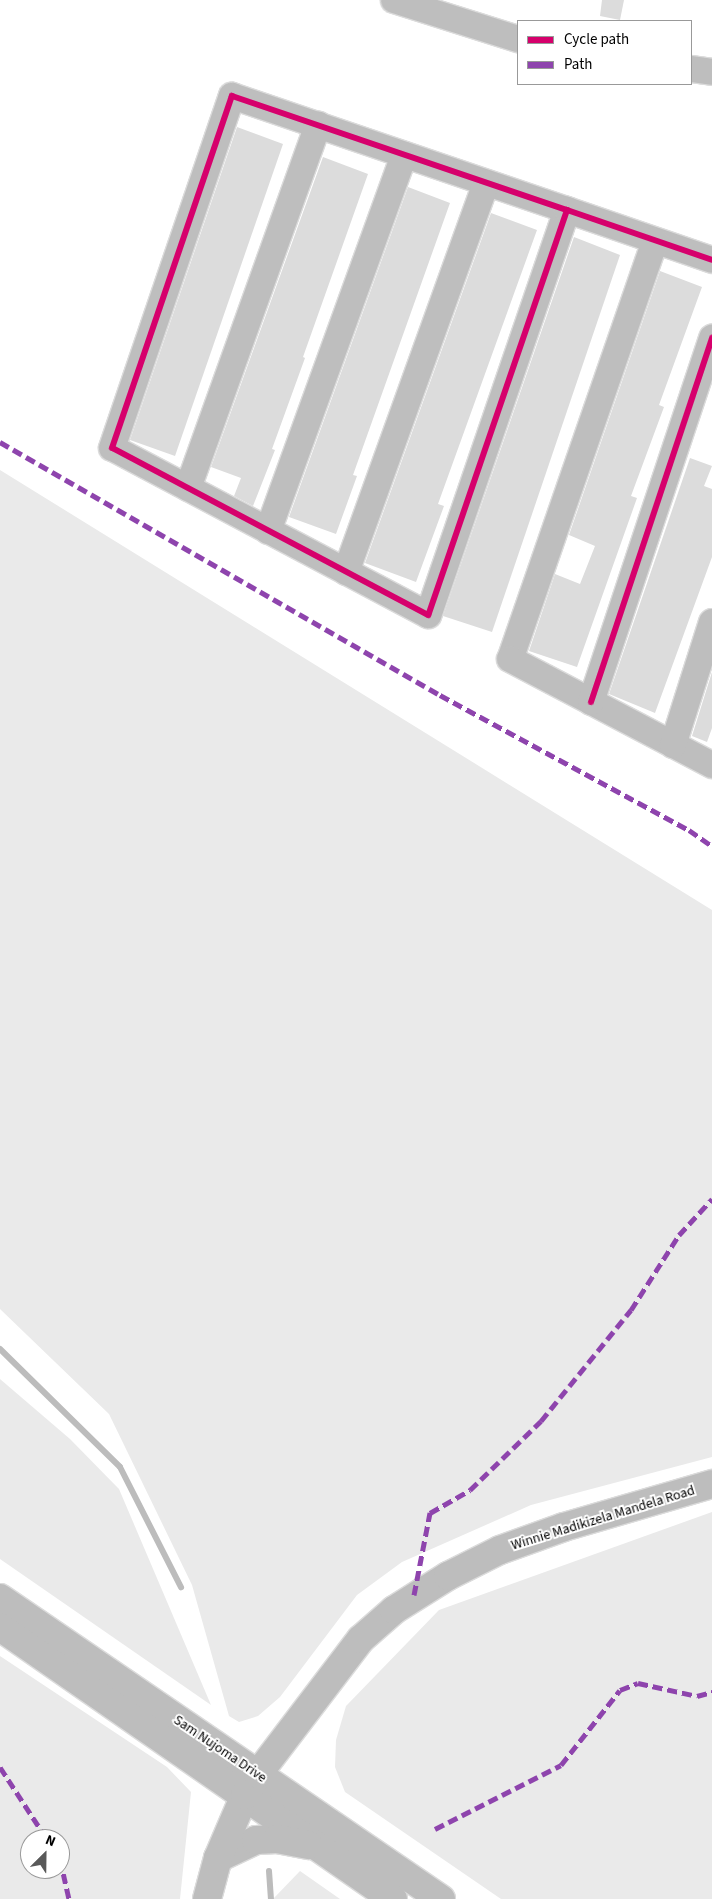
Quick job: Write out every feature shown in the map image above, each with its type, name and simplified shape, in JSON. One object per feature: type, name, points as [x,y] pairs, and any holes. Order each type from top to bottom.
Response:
[{"type":"main road","name":"Winnie Madikizela Mandela Road","points":[[207,1899],[218,1858],[251,1784],[360,1639],[414,1596],[500,1550],[564,1527],[712,1484]]},
{"type":"main road","name":"Sam Nujoma Drive","points":[[0,1598],[251,1784],[315,1846],[393,1899]]},
{"type":"main road","name":"Sam Nujoma Drive","points":[[0,1627],[251,1784],[441,1899]]},
{"type":"main road","points":[[218,1858],[256,1840],[277,1839],[315,1846]]},
{"type":"street","points":[[394,0],[517,40]]},
{"type":"street","points":[[692,69],[712,72]]},
{"type":"street","points":[[567,210],[428,615],[112,448],[232,96],[318,126],[567,210],[712,260]]},
{"type":"street","points":[[188,488],[318,126]]},
{"type":"street","points":[[268,531],[404,155]]},
{"type":"street","points":[[346,572],[486,183]]},
{"type":"street","points":[[655,241],[510,659],[712,765]]},
{"type":"street","points":[[591,702],[712,338]]},
{"type":"street","points":[[673,745],[712,622]]},
{"type":"shaded area","points":[[0,470],[712,910],[712,1457],[531,1505],[402,1562],[357,1595],[280,1697],[258,1716],[239,1722],[229,1716],[192,1585],[109,1414],[0,1309]]},
{"type":"shaded area","points":[[0,1379],[70,1439],[119,1489],[211,1705],[0,1559]]},
{"type":"shaded area","points":[[712,1512],[712,1899],[501,1899],[345,1792],[335,1767],[336,1740],[346,1706],[439,1610]]},
{"type":"shaded area","points":[[0,1656],[167,1767],[191,1792],[180,1899],[0,1899]]},
{"type":"shaded area","points":[[300,1871],[340,1899],[273,1899]]},
{"type":"building","points":[[602,0],[624,0],[620,20],[600,16]]},
{"type":"building","points":[[237,127],[283,144],[175,456],[130,440]]},
{"type":"building","points":[[323,157],[368,174],[272,449],[275,450],[253,506],[234,496],[241,478],[211,467]]},
{"type":"building","points":[[408,187],[450,203],[353,475],[357,476],[336,534],[289,517]]},
{"type":"building","points":[[491,213],[537,230],[438,504],[444,506],[416,582],[365,563]]},
{"type":"building","points":[[574,237],[620,255],[492,632],[443,616]]},
{"type":"building","points":[[660,271],[702,287],[659,405],[664,407],[631,496],[637,498],[577,667],[529,651],[555,574],[580,584],[595,546],[569,535]]},
{"type":"building","points":[[690,458],[712,466],[704,486],[712,489],[712,557],[655,713],[609,694]]},
{"type":"building","points":[[712,672],[712,728],[707,742],[692,736]]},
{"type":"waterway","points":[[0,1349],[120,1467],[181,1587]]},
{"type":"waterway","points":[[269,1871],[271,1899]]},
{"type":"marked path","points":[[0,442],[440,695],[689,830],[712,846]]},
{"type":"marked path","points":[[414,1595],[430,1513],[470,1490],[541,1421],[631,1310],[679,1235],[712,1199]]},
{"type":"marked path","points":[[435,1829],[561,1765],[620,1690],[638,1683],[697,1696],[712,1692]]},
{"type":"marked path","points":[[0,1767],[40,1829]]},
{"type":"marked path","points":[[64,1879],[69,1899]]},
{"type":"cycle path","points":[[567,210],[428,615],[112,448],[232,96],[567,210],[712,260]]},
{"type":"cycle path","points":[[591,702],[712,338]]}]
